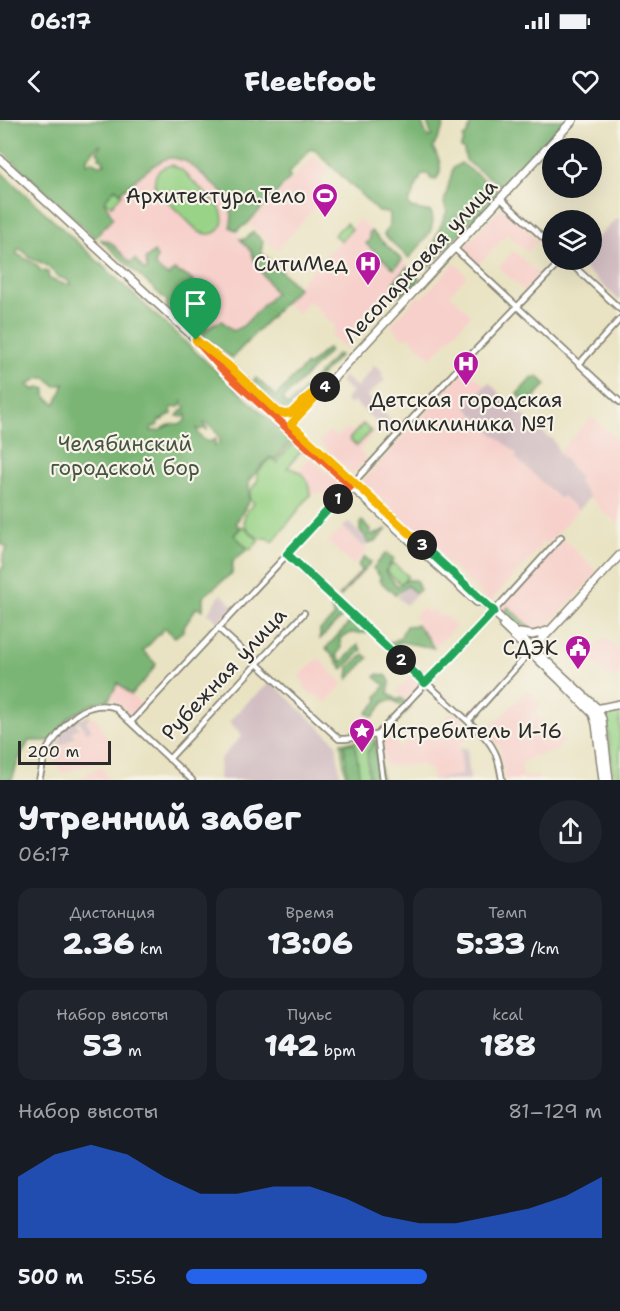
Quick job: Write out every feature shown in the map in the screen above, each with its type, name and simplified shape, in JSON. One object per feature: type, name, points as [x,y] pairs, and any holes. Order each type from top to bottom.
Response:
[{"type":"main road","name":"Лесопарковая улица","points":[[289,426],[573,120]]},
{"type":"main road","points":[[0,159],[196,340],[228,365],[278,412],[289,426]]},
{"type":"main road","points":[[196,340],[223,370],[289,426],[594,710],[602,719],[609,780]]},
{"type":"main road","points":[[278,412],[291,413],[317,389],[326,386]]},
{"type":"main road","points":[[532,650],[620,555]]},
{"type":"main road","points":[[492,613],[516,631],[532,650]]},
{"type":"main road","points":[[516,631],[533,635],[552,628]]},
{"type":"main road","points":[[594,710],[620,704]]},
{"type":"main road","points":[[594,710],[602,778]]},
{"type":"street","points":[[500,198],[542,237]]},
{"type":"street","points":[[454,248],[620,402]]},
{"type":"street","points":[[131,722],[552,270]]},
{"type":"street","points":[[578,270],[620,309]]},
{"type":"street","points":[[579,364],[620,319]]},
{"type":"street","points":[[218,628],[339,739],[377,735],[561,537]]},
{"type":"street","points":[[287,554],[491,745],[497,755],[502,780]]},
{"type":"street","name":"Рубежная улица","points":[[169,759],[304,613]]},
{"type":"street","points":[[468,721],[532,650]]},
{"type":"street","points":[[39,780],[49,747],[67,722],[93,705],[114,706],[192,780]]},
{"type":"street","points":[[377,735],[383,780]]},
{"type":"shaded area","points":[[314,156],[329,171],[322,179],[328,193],[277,250],[249,224]]},
{"type":"shaded area","points":[[168,158],[186,161],[216,187],[228,200],[232,215],[230,227],[296,288],[359,219],[412,271],[346,340],[349,346],[346,349],[332,336],[335,326],[309,301],[298,314],[283,301],[231,356],[99,234],[113,218],[104,201],[121,192],[152,166]]},
{"type":"shaded area","points":[[502,207],[539,240],[527,252],[507,234],[479,264],[462,249]]},
{"type":"shaded area","points":[[617,218],[620,221],[620,301],[586,270],[602,270],[602,233]]},
{"type":"shaded area","points":[[514,251],[540,275],[524,291],[499,267]]},
{"type":"shaded area","points":[[455,263],[467,276],[450,294],[471,315],[431,358],[408,336],[401,337],[391,325],[418,296],[422,298]]},
{"type":"shaded area","points":[[374,365],[383,373],[381,376],[385,380],[367,396],[390,419],[381,427],[354,401],[350,405],[345,400],[352,392],[340,381],[344,377],[357,387]]},
{"type":"shaded area","points":[[466,368],[485,385],[465,407],[515,452],[516,458],[560,499],[563,496],[578,510],[547,545],[543,541],[539,545],[541,547],[490,602],[362,482]]},
{"type":"shaded area","points":[[489,382],[548,437],[553,439],[559,452],[580,478],[577,481],[590,497],[578,510],[563,496],[560,499],[516,458],[515,452],[465,406]]},
{"type":"shaded area","points":[[592,417],[620,443],[620,523],[606,515],[590,497],[559,452]]},
{"type":"shaded area","points":[[362,422],[374,432],[359,450],[367,459],[353,474],[319,442],[329,431],[337,437],[348,428],[352,432]]},
{"type":"shaded area","points":[[309,457],[342,486],[330,498],[321,493],[310,495],[310,485],[299,470]]},
{"type":"shaded area","points":[[348,522],[369,542],[364,547],[343,527]]},
{"type":"shaded area","points":[[343,527],[368,550],[353,565],[328,542]]},
{"type":"shaded area","points":[[564,539],[598,572],[544,630],[529,633],[520,630],[498,610]]},
{"type":"shaded area","points":[[407,586],[416,594],[406,605],[397,597]]},
{"type":"shaded area","points":[[221,594],[234,606],[218,623],[207,614]]},
{"type":"shaded area","points":[[423,607],[429,612],[432,609],[441,617],[443,614],[456,626],[437,646],[415,626],[419,622],[413,617]]},
{"type":"shaded area","points":[[605,637],[620,651],[620,675],[610,679],[592,662],[590,664],[585,659]]},
{"type":"shaded area","points":[[318,658],[343,684],[326,703],[318,695],[312,695],[298,677]]},
{"type":"shaded area","points":[[411,676],[420,685],[406,700],[397,691]]},
{"type":"shaded area","points":[[116,681],[141,704],[130,716],[108,694]]},
{"type":"shaded area","points":[[271,682],[336,743],[341,780],[221,780],[219,778],[220,759],[242,736],[229,722],[244,705]]},
{"type":"shaded area","points":[[527,690],[542,705],[515,736],[536,715],[564,741],[556,751],[531,757],[521,764],[523,777],[538,776],[538,780],[504,780],[500,747],[485,733]]},
{"type":"shaded area","points":[[453,711],[473,730],[459,746],[462,775],[432,780],[432,771],[422,764],[385,766],[381,739],[384,735],[400,748],[413,737],[419,741],[432,734]]},
{"type":"shaded area","points":[[89,715],[91,718],[86,721],[92,730],[86,732],[79,721],[76,723],[79,728],[72,732],[75,737],[62,745],[58,743],[61,739],[59,737],[71,722]]},
{"type":"shaded area","points":[[95,716],[111,745],[109,758],[62,773],[49,751],[56,741],[61,746],[75,740],[74,732]]},
{"type":"shaded area","points":[[460,748],[467,748],[470,780],[431,780],[462,775]]},
{"type":"shaded area","points":[[101,766],[109,780],[77,780]]},
{"type":"green space","points":[[0,120],[420,120],[428,137],[432,136],[426,120],[444,120],[443,128],[433,148],[439,160],[440,173],[435,180],[431,179],[428,174],[422,174],[408,204],[411,208],[431,212],[433,218],[427,237],[409,258],[384,235],[390,223],[390,213],[379,212],[316,151],[310,149],[288,174],[291,177],[246,225],[237,231],[230,227],[232,217],[230,206],[221,192],[187,162],[170,158],[151,167],[121,192],[115,188],[104,201],[113,218],[95,238],[0,149]],"holes":[[[99,145],[101,146],[97,152],[105,164],[98,165],[92,161],[87,164],[87,158]]]},
{"type":"green space","points":[[472,120],[565,120],[548,138],[542,138],[542,145],[503,187],[466,161],[461,145],[463,137],[467,135]]},
{"type":"green space","points":[[461,163],[500,191],[428,267],[423,267],[447,211],[444,203],[453,168]]},
{"type":"green space","points":[[172,165],[182,170],[220,208],[223,220],[216,232],[205,234],[199,232],[157,191],[155,178],[157,174],[162,168]]},
{"type":"green space","name":"Челябинский городской бор","points":[[0,171],[292,441],[275,460],[270,457],[249,480],[249,501],[236,523],[240,528],[234,535],[248,549],[233,561],[232,573],[203,597],[203,610],[196,608],[183,631],[175,637],[165,628],[143,651],[156,664],[131,695],[118,683],[109,699],[93,704],[69,717],[51,741],[29,741],[19,759],[12,780],[0,780],[0,570],[4,566],[3,556],[8,548],[0,543]],"holes":[[[22,250],[32,259],[45,264],[71,284],[49,279],[48,272],[40,270],[37,265],[17,254],[17,251]],[[39,378],[46,378],[56,386],[64,384],[55,404],[45,396],[46,389],[40,387],[35,390],[27,385]],[[182,401],[186,409],[177,416],[183,417],[186,414],[186,420],[181,424],[169,425],[159,431],[151,431],[152,427],[157,426],[159,420],[172,414],[171,408],[181,406]],[[203,424],[214,429],[220,439],[219,444],[214,446],[216,439],[208,442],[200,436],[197,428],[207,430]]]},
{"type":"green space","points":[[115,188],[122,194],[112,206],[104,201]]},
{"type":"green space","points":[[346,223],[352,229],[341,241],[334,235]]},
{"type":"green space","points":[[371,231],[402,260],[394,269],[366,244],[370,239]]},
{"type":"green space","points":[[253,232],[263,241],[261,252],[298,288],[232,358],[202,335],[213,324],[222,321],[233,331],[243,326],[275,293],[256,264],[251,251],[240,239],[245,239]]},
{"type":"green space","points":[[100,239],[110,242],[131,263],[135,259],[144,270],[147,270],[146,259],[154,252],[157,257],[155,265],[163,273],[169,276],[174,270],[188,277],[194,282],[183,289],[178,302],[190,316],[207,321],[207,326],[198,336],[166,306],[167,301]]},
{"type":"green space","points":[[407,267],[420,279],[410,291],[398,295],[393,283]]},
{"type":"green space","points":[[328,348],[330,351],[282,400],[288,406],[337,354],[340,355],[287,412],[253,381],[256,378],[276,396],[306,365],[308,366]]},
{"type":"green space","points":[[538,376],[546,385],[527,404],[517,394],[531,379]]},
{"type":"green space","points":[[363,424],[371,431],[357,446],[349,439]]},
{"type":"green space","points":[[294,443],[302,450],[287,468],[304,476],[310,495],[274,541],[268,538],[260,539],[244,523],[246,514],[254,503],[250,499],[251,490],[258,480],[257,474],[270,458],[278,463],[278,460]]},
{"type":"green space","points":[[362,521],[371,530],[369,534],[373,535],[387,529],[376,541],[368,544],[360,531]]},
{"type":"green space","points":[[243,526],[259,541],[250,550],[234,535]]},
{"type":"green space","points":[[386,553],[394,559],[385,571],[397,586],[407,580],[416,580],[420,590],[416,593],[407,586],[395,595],[379,580],[381,578],[373,568]]},
{"type":"green space","points":[[365,557],[371,562],[340,597],[362,570],[358,565]]},
{"type":"green space","points":[[393,563],[408,576],[401,584],[386,571]]},
{"type":"green space","points":[[508,607],[531,628],[530,631],[522,628],[520,624],[517,625],[503,613]]},
{"type":"green space","points":[[331,608],[346,612],[369,633],[351,633],[340,638],[341,649],[336,655],[342,662],[358,645],[362,650],[343,669],[326,648],[350,622],[343,616],[320,639],[320,630],[334,617]]},
{"type":"green space","points":[[417,625],[434,648],[401,642],[393,648],[389,643],[400,638],[406,626]]},
{"type":"green space","points":[[364,654],[368,658],[348,679],[349,667]]},
{"type":"green space","points":[[378,674],[387,676],[390,682],[388,693],[398,700],[401,698],[411,707],[385,735],[379,737],[405,707],[393,700],[384,702],[373,717],[367,713],[378,701],[377,697],[385,685],[375,677]]},
{"type":"green space","points":[[620,711],[620,780],[614,780],[606,714]]},
{"type":"green space","points":[[376,739],[382,780],[346,780],[341,743]]},
{"type":"green space","points":[[375,741],[380,780],[369,780],[367,752]]},
{"type":"green space","points":[[355,743],[360,780],[348,780],[344,744]]},
{"type":"place","name":"Архитектура.Тело","points":[[325,219]]},
{"type":"place","name":"СитиМед","points":[[368,287]]},
{"type":"place","name":"Детская городская поликлиника №1","points":[[466,387]]},
{"type":"place","name":"СДЭК","points":[[578,671]]},
{"type":"place","name":"Истребитель И-16","points":[[362,754]]},
{"type":"route","points":[[196,340],[228,365],[278,412],[291,413],[317,389],[326,386],[291,424],[494,611],[425,683],[287,554],[351,486],[223,370],[196,340]]}]
